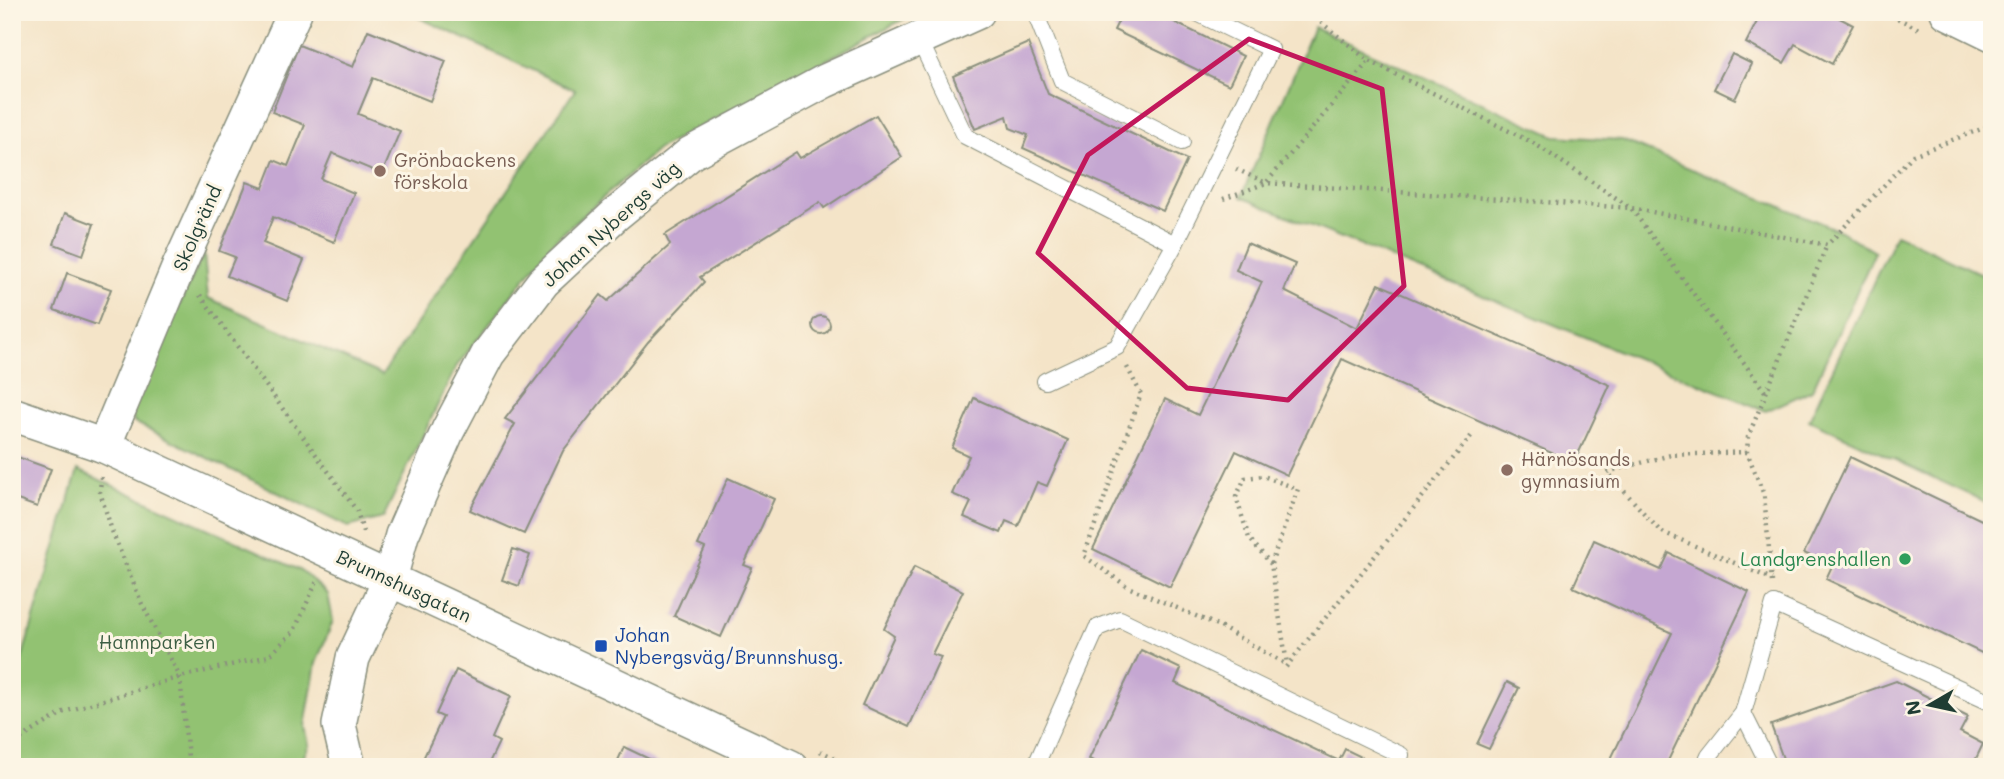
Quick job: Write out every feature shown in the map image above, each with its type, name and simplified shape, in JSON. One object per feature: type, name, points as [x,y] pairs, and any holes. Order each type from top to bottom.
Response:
[{"type":"street","name":"Skolgränd","points":[[104,446],[179,266],[295,12]]},
{"type":"street","name":"Johan Nybergs väg","points":[[349,767],[339,725],[353,658],[390,579],[402,535],[448,430],[488,354],[543,282],[615,215],[691,153],[825,81],[978,12]]},
{"type":"street","points":[[1947,12],[1992,34]]},
{"type":"street","name":"Brunnshusgatan","points":[[12,414],[104,446],[791,767]]},
{"type":"lane","points":[[1035,12],[1062,81],[1182,142]]},
{"type":"lane","points":[[1045,381],[1117,347],[1175,244],[1271,49],[1195,12]]},
{"type":"lane","points":[[919,39],[965,135],[1175,244]]},
{"type":"lane","points":[[1704,767],[1709,756],[1743,713],[1774,604],[1992,703]]},
{"type":"lane","points":[[1055,767],[1037,763],[1097,628],[1121,619],[1401,755],[1395,767]]},
{"type":"lane","points":[[1743,713],[1770,767]]},
{"type":"path","points":[[1312,12],[1313,16],[1369,61],[1535,144],[1631,208],[1766,393]]},
{"type":"path","points":[[1266,183],[1369,61]]},
{"type":"path","points":[[1774,604],[1764,495],[1747,452],[1748,437],[1827,245],[1913,155],[1992,125]]},
{"type":"path","points":[[1193,209],[1266,183],[1631,208],[1827,245]]},
{"type":"path","points":[[179,266],[357,511],[366,541]]},
{"type":"path","points":[[1117,347],[1141,394],[1084,556],[1128,587],[1217,625],[1287,665]]},
{"type":"path","points":[[1276,693],[1287,665],[1472,435]]},
{"type":"path","points":[[104,446],[100,492],[112,531],[142,604],[180,677],[189,767]]},
{"type":"path","points":[[1747,452],[1671,455],[1606,472],[1660,531],[1772,579]]},
{"type":"path","points":[[1271,564],[1249,538],[1236,497],[1245,478],[1263,476],[1298,489],[1271,564],[1287,665]]},
{"type":"path","points":[[12,749],[20,739],[64,712],[180,677],[269,656],[294,631],[331,552]]},
{"type":"highlighted area","points":[[1249,39],[1382,89],[1404,286],[1288,400],[1187,388],[1038,253],[1088,155]]},
{"type":"green space","points":[[407,12],[917,12],[658,149],[554,241],[456,367],[383,518],[348,527],[134,422],[130,409],[204,253],[208,298],[382,375],[575,90]]},
{"type":"green space","points":[[1314,27],[1555,136],[1622,140],[1840,231],[1875,252],[1812,390],[1766,411],[1241,197]]},
{"type":"green space","points":[[1896,234],[1992,279],[1992,505],[1809,420]]},
{"type":"green space","name":"Hamnparken","points":[[78,470],[302,571],[328,594],[333,621],[316,663],[305,726],[309,745],[299,767],[12,767],[12,692]]},
{"type":"building","points":[[1123,12],[1154,12],[1243,56],[1229,85],[1114,30]]},
{"type":"building","points":[[1762,12],[1828,12],[1853,25],[1832,64],[1795,44],[1784,63],[1746,43]]},
{"type":"building","points":[[368,30],[446,61],[430,101],[373,78],[358,114],[400,131],[382,174],[332,153],[321,179],[354,193],[334,242],[273,217],[263,243],[304,260],[287,301],[227,276],[235,257],[219,251],[247,182],[263,188],[274,160],[288,166],[305,125],[272,112],[299,45],[353,67]]},
{"type":"building","points":[[1028,43],[1048,94],[1187,160],[1163,211],[1023,148],[1028,135],[1010,128],[1007,116],[975,129],[953,76]]},
{"type":"building","points":[[1732,54],[1752,64],[1735,99],[1714,89]]},
{"type":"building","points":[[876,115],[902,157],[824,208],[820,202],[700,277],[704,282],[648,342],[563,451],[524,534],[470,510],[515,424],[505,419],[601,295],[608,301],[670,245],[665,235],[796,152],[800,158]]},
{"type":"building","points":[[65,213],[94,224],[83,255],[54,244]]},
{"type":"building","points":[[1247,243],[1295,264],[1284,291],[1357,328],[1379,284],[1610,385],[1574,463],[1342,359],[1287,475],[1236,451],[1170,587],[1093,549],[1165,399],[1198,415],[1262,282],[1236,270]]},
{"type":"building","points":[[67,273],[111,289],[97,325],[54,310]]},
{"type":"building","points":[[821,316],[827,319],[830,325],[827,331],[821,334],[815,331],[812,325],[815,319]]},
{"type":"building","points":[[974,398],[1068,440],[1047,486],[1037,482],[1018,526],[1006,521],[1001,533],[964,517],[971,502],[952,494],[969,456],[952,448]]},
{"type":"building","points":[[12,455],[51,469],[37,507],[12,498]]},
{"type":"building","name":"Landgrenshallen","points":[[1850,457],[1992,525],[1992,658],[1826,579],[1832,566],[1804,553]]},
{"type":"building","points":[[728,478],[774,499],[744,565],[752,568],[721,637],[674,616],[705,548],[698,545]]},
{"type":"building","points":[[1594,540],[1661,570],[1669,553],[1749,592],[1665,767],[1607,767],[1672,633],[1573,587]]},
{"type":"building","points":[[513,549],[530,555],[519,586],[502,580]]},
{"type":"building","points":[[914,567],[963,591],[932,654],[941,657],[909,727],[862,705],[894,636],[884,629]]},
{"type":"building","points":[[1141,650],[1181,669],[1175,683],[1339,761],[1345,749],[1382,767],[1105,767],[1089,759]]},
{"type":"building","points":[[456,670],[511,696],[492,738],[499,742],[487,767],[419,767],[443,717],[436,714]]},
{"type":"building","points":[[1896,681],[1968,717],[1960,732],[1983,744],[1972,767],[1786,767],[1771,725]]},
{"type":"building","points":[[1507,682],[1519,688],[1489,749],[1477,744]]},
{"type":"building","points":[[624,747],[666,767],[615,767]]},
{"type":"place","name":"Grönbackens förskola","points":[[380,171]]},
{"type":"place","name":"Härnösands gymnasium","points":[[1507,470]]},
{"type":"place","name":"Landgrenshallen","points":[[1905,559]]},
{"type":"place","name":"Johan Nybergsväg/Brunnshusg.","points":[[601,646]]}]
